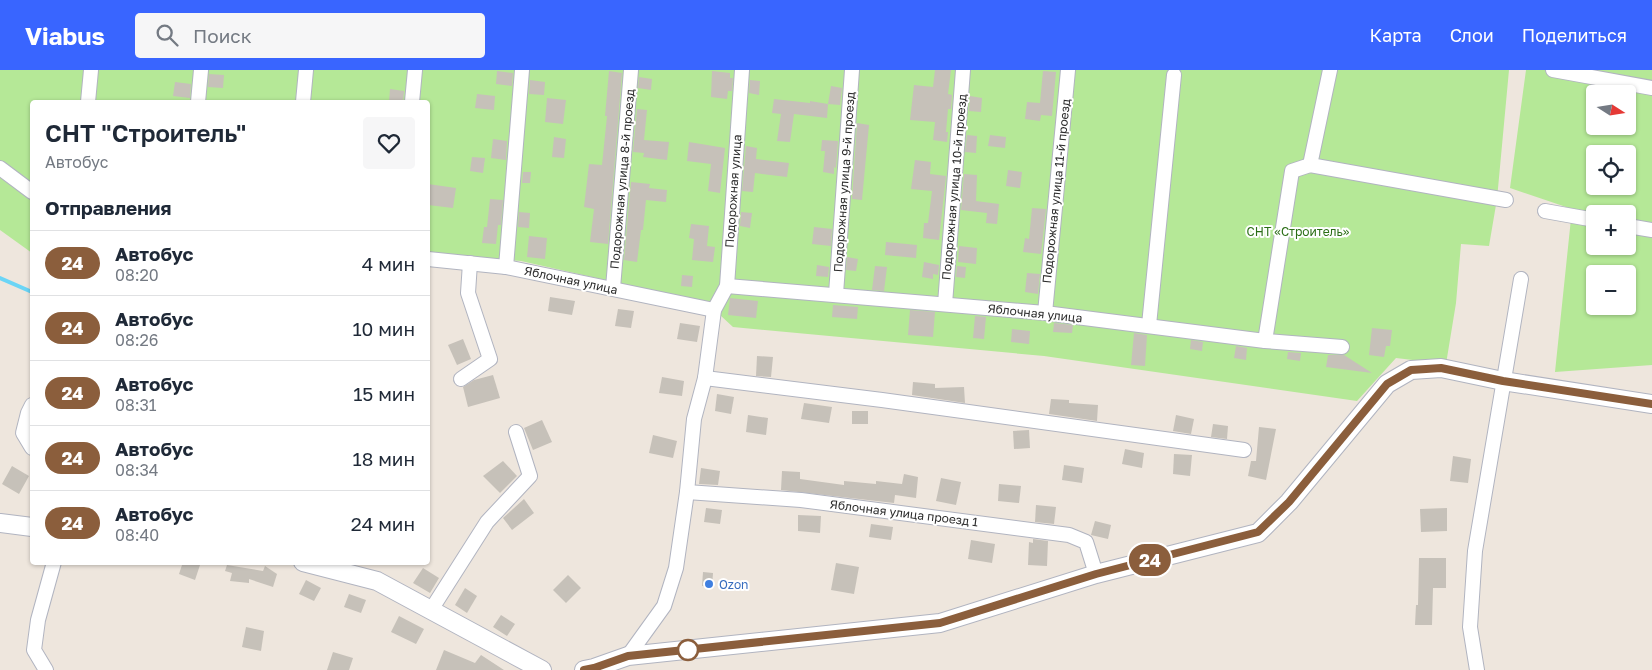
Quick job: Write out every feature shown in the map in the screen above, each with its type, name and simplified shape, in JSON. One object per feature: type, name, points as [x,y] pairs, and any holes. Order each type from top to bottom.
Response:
[{"type":"street","points":[[88,100],[91,70]]},
{"type":"street","points":[[198,100],[201,70]]},
{"type":"street","points":[[303,100],[306,70]]},
{"type":"street","points":[[412,100],[415,70]]},
{"type":"street","points":[[506,267],[522,70]]},
{"type":"street","name":"Подорожная улица 8-й проезд","points":[[613,288],[631,70]]},
{"type":"street","name":"Подорожная улица","points":[[714,310],[727,286],[742,70]]},
{"type":"street","name":"Подорожная улица 9-й проезд","points":[[836,294],[852,70]]},
{"type":"street","name":"Подорожная улица 10-й проезд","points":[[944,304],[963,70]]},
{"type":"street","name":"Подорожная улица 11-й проезд","points":[[1045,313],[1068,70]]},
{"type":"street","points":[[1310,166],[1330,70]]},
{"type":"street","points":[[1553,70],[1652,88]]},
{"type":"street","points":[[1150,326],[1174,75]]},
{"type":"street","points":[[1265,341],[1292,171],[1310,166],[1506,200]]},
{"type":"street","points":[[0,168],[30,190]]},
{"type":"street","points":[[1544,211],[1586,218]]},
{"type":"street","points":[[1636,227],[1652,230]]},
{"type":"street","name":"Яблочная улица","points":[[430,258],[506,267],[714,310]]},
{"type":"street","points":[[461,379],[490,359],[468,293],[470,263]]},
{"type":"street","points":[[1477,670],[1470,627],[1475,551],[1521,279]]},
{"type":"street","name":"Яблочная улица","points":[[727,286],[1045,313],[1265,341],[1342,347]]},
{"type":"street","points":[[628,656],[664,606],[676,568],[687,492],[694,420],[704,378],[714,310]]},
{"type":"street","points":[[584,670],[628,656],[940,623],[1096,574],[1258,532],[1289,502],[1387,384],[1411,370],[1441,368],[1503,381],[1652,404]]},
{"type":"street","points":[[704,378],[882,400],[1244,450]]},
{"type":"street","points":[[30,409],[23,433],[30,445]]},
{"type":"street","points":[[431,610],[487,522],[530,476],[516,432]]},
{"type":"street","name":"Яблочная улица проезд 1","points":[[687,492],[801,500],[1069,534],[1086,542],[1096,574]]},
{"type":"street","points":[[0,523],[30,527]]},
{"type":"street","points":[[46,670],[34,650],[38,620],[53,565]]},
{"type":"street","points":[[315,565],[377,581],[542,670]]},
{"type":"green space","name":"СНТ «Строитель»","points":[[0,70],[1509,70],[1497,199],[1489,246],[1461,244],[1456,303],[1446,364],[1396,358],[1357,401],[1044,356],[733,327],[707,303],[521,261],[430,254],[430,100],[30,100],[30,252],[0,230]]},
{"type":"green space","points":[[1526,70],[1652,70],[1652,365],[1555,372],[1572,209],[1510,188]]},
{"type":"building","points":[[935,70],[951,70],[948,94],[952,95],[951,109],[948,109],[947,142],[933,140],[935,122],[910,120],[914,85],[933,87]]},
{"type":"building","points":[[497,71],[513,73],[512,86],[496,84]]},
{"type":"building","points":[[609,71],[622,73],[608,244],[590,242],[594,209],[584,207],[589,164],[602,165]]},
{"type":"building","points":[[712,71],[730,73],[730,78],[733,78],[732,91],[728,91],[727,99],[711,97]]},
{"type":"building","points":[[1043,71],[1056,72],[1052,116],[1041,115],[1040,121],[1025,119],[1027,102],[1040,103]]},
{"type":"building","points":[[209,74],[224,75],[223,88],[208,87]]},
{"type":"building","points":[[639,77],[652,79],[651,90],[638,88]]},
{"type":"building","points":[[530,80],[545,82],[544,95],[529,94]]},
{"type":"building","points":[[750,80],[760,81],[759,95],[749,93]]},
{"type":"building","points":[[175,82],[191,84],[190,98],[173,96]]},
{"type":"building","points":[[831,86],[842,88],[840,105],[828,104]]},
{"type":"building","points":[[390,89],[404,91],[403,100],[389,100]]},
{"type":"building","points":[[477,94],[495,96],[494,110],[475,108]]},
{"type":"building","points":[[970,96],[982,98],[981,112],[969,111]]},
{"type":"building","points":[[547,98],[566,100],[563,124],[545,122]]},
{"type":"building","points":[[774,99],[828,104],[827,118],[794,114],[790,142],[777,141],[781,114],[772,113]]},
{"type":"building","points":[[637,109],[647,110],[644,140],[669,142],[667,160],[643,157],[644,153],[633,152]]},
{"type":"building","points":[[857,123],[869,125],[862,200],[852,199]]},
{"type":"building","points":[[967,135],[977,136],[976,153],[965,152]]},
{"type":"building","points":[[990,135],[1006,137],[1005,148],[988,146]]},
{"type":"building","points":[[554,137],[566,139],[564,158],[552,157]]},
{"type":"building","points":[[493,139],[507,141],[506,160],[491,158]]},
{"type":"building","points":[[822,140],[838,141],[834,174],[823,172],[825,151],[821,151]]},
{"type":"building","points":[[689,142],[725,148],[720,193],[708,191],[711,164],[687,161]]},
{"type":"building","points":[[746,146],[757,148],[756,159],[789,163],[787,177],[755,173],[753,192],[742,191]]},
{"type":"building","points":[[472,157],[485,158],[483,173],[470,171]]},
{"type":"building","points":[[915,160],[931,162],[930,174],[946,176],[939,240],[923,238],[924,223],[928,223],[932,191],[911,189]]},
{"type":"building","points":[[1008,170],[1022,172],[1020,188],[1006,186]]},
{"type":"building","points":[[523,172],[531,172],[530,183],[522,183]]},
{"type":"building","points":[[964,174],[977,175],[976,201],[999,204],[997,224],[986,223],[987,213],[961,210]]},
{"type":"building","points":[[631,182],[650,184],[649,188],[667,190],[666,202],[646,200],[637,262],[624,260]]},
{"type":"building","points":[[430,184],[456,188],[453,208],[430,205]]},
{"type":"building","points":[[490,199],[503,200],[501,225],[498,225],[496,244],[482,243],[484,227],[487,227]]},
{"type":"building","points":[[1032,208],[1046,209],[1041,254],[1023,252],[1025,238],[1029,239]]},
{"type":"building","points":[[519,212],[530,213],[529,228],[518,227]]},
{"type":"building","points":[[741,212],[752,213],[750,228],[740,226]]},
{"type":"building","points":[[691,224],[709,226],[707,246],[715,247],[713,262],[692,260],[694,239],[689,238]]},
{"type":"building","points":[[814,227],[832,229],[831,246],[812,244]]},
{"type":"building","points":[[529,236],[547,238],[545,259],[527,257]]},
{"type":"building","points":[[886,242],[917,245],[916,258],[885,255]]},
{"type":"building","points":[[959,246],[977,248],[976,264],[958,262]]},
{"type":"building","points":[[847,257],[858,259],[856,271],[846,270]]},
{"type":"building","points":[[924,262],[939,265],[938,275],[933,274],[933,279],[922,277]]},
{"type":"building","points":[[817,265],[829,267],[828,277],[816,276]]},
{"type":"building","points":[[875,266],[887,267],[884,291],[872,290]]},
{"type":"building","points":[[957,266],[966,267],[965,278],[956,277]]},
{"type":"building","points":[[1027,273],[1040,274],[1038,294],[1025,292]]},
{"type":"building","points":[[682,275],[693,276],[692,287],[681,286]]},
{"type":"building","points":[[550,297],[575,301],[572,315],[548,311]]},
{"type":"building","points":[[730,298],[758,301],[756,318],[728,315]]},
{"type":"building","points":[[833,305],[858,307],[857,319],[832,317]]},
{"type":"building","points":[[618,309],[634,311],[631,328],[615,326]]},
{"type":"building","points":[[910,310],[935,312],[933,337],[908,335]]},
{"type":"building","points":[[975,316],[986,317],[984,339],[973,338]]},
{"type":"building","points":[[680,323],[700,326],[697,342],[677,339]]},
{"type":"building","points":[[1054,323],[1073,325],[1072,333],[1053,332]]},
{"type":"building","points":[[1372,328],[1392,330],[1390,346],[1386,346],[1384,357],[1369,355]]},
{"type":"building","points":[[1012,329],[1030,331],[1029,344],[1011,342]]},
{"type":"building","points":[[1134,333],[1147,335],[1145,366],[1131,365]]},
{"type":"building","points":[[463,339],[471,359],[457,365],[448,345]]},
{"type":"building","points":[[1191,340],[1203,342],[1202,351],[1190,349]]},
{"type":"building","points":[[1236,346],[1247,348],[1246,360],[1234,358]]},
{"type":"building","points":[[1288,352],[1301,353],[1300,361],[1287,359]]},
{"type":"building","points":[[1328,355],[1344,355],[1372,373],[1326,367]]},
{"type":"building","points":[[757,356],[773,357],[771,377],[756,376]]},
{"type":"building","points":[[493,375],[500,398],[468,407],[463,387],[474,380]]},
{"type":"building","points":[[662,377],[684,381],[682,396],[659,393]]},
{"type":"building","points":[[913,382],[935,384],[935,388],[964,387],[965,403],[912,395]]},
{"type":"building","points":[[717,394],[734,397],[731,414],[715,411]]},
{"type":"building","points":[[1051,399],[1069,400],[1069,403],[1098,405],[1097,421],[1049,414]]},
{"type":"building","points":[[804,403],[832,407],[829,423],[801,419]]},
{"type":"building","points":[[852,411],[868,411],[868,424],[852,424]]},
{"type":"building","points":[[748,415],[768,418],[766,435],[746,432]]},
{"type":"building","points":[[1176,415],[1194,419],[1191,434],[1173,431]]},
{"type":"building","points":[[542,420],[552,442],[533,450],[524,428]]},
{"type":"building","points":[[1213,424],[1228,426],[1227,439],[1211,437]]},
{"type":"building","points":[[1259,427],[1276,429],[1266,480],[1248,476],[1251,461],[1256,461]]},
{"type":"building","points":[[1029,430],[1030,448],[1014,449],[1013,431]]},
{"type":"building","points":[[653,435],[677,441],[673,458],[649,453]]},
{"type":"building","points":[[1125,449],[1144,453],[1142,468],[1122,464]]},
{"type":"building","points":[[1174,454],[1192,455],[1190,476],[1173,474]]},
{"type":"building","points":[[1453,456],[1471,459],[1468,483],[1450,481]]},
{"type":"building","points":[[503,461],[517,476],[500,493],[483,476]]},
{"type":"building","points":[[1064,465],[1084,468],[1082,483],[1062,480]]},
{"type":"building","points":[[12,466],[29,476],[19,494],[2,484]]},
{"type":"building","points":[[701,468],[720,471],[718,485],[699,484]]},
{"type":"building","points":[[782,471],[800,472],[800,479],[844,485],[844,481],[876,484],[876,481],[902,484],[904,474],[918,477],[916,498],[895,495],[894,503],[781,490]]},
{"type":"building","points":[[941,478],[961,482],[956,505],[936,501]]},
{"type":"building","points":[[999,484],[1021,486],[1019,503],[998,501]]},
{"type":"building","points":[[524,499],[534,513],[512,530],[503,518]]},
{"type":"building","points":[[1036,505],[1056,507],[1054,524],[1035,522]]},
{"type":"building","points":[[706,508],[722,510],[720,524],[704,522]]},
{"type":"building","points":[[1447,508],[1447,531],[1421,532],[1420,509]]},
{"type":"building","points":[[798,515],[821,516],[820,533],[798,531]]},
{"type":"building","points":[[1095,521],[1111,525],[1108,539],[1091,535]]},
{"type":"building","points":[[871,524],[893,527],[891,540],[869,537]]},
{"type":"building","points":[[1033,539],[1048,541],[1047,566],[1028,565],[1029,542],[1033,543]]},
{"type":"building","points":[[971,540],[995,544],[992,563],[968,559]]},
{"type":"building","points":[[1419,558],[1446,558],[1446,588],[1433,588],[1432,625],[1415,625],[1416,605],[1418,605]]},
{"type":"building","points":[[836,563],[859,567],[854,594],[831,590]]},
{"type":"building","points":[[182,565],[200,565],[195,580],[179,574]]},
{"type":"building","points":[[227,565],[263,571],[265,566],[277,574],[273,587],[249,579],[249,583],[230,581],[232,573],[225,571]]},
{"type":"building","points":[[423,568],[439,578],[430,593],[413,583]]},
{"type":"building","points":[[703,572],[713,573],[712,587],[702,586]]},
{"type":"building","points":[[568,575],[581,588],[566,603],[553,590]]},
{"type":"building","points":[[306,580],[321,588],[314,601],[299,594]]},
{"type":"building","points":[[465,588],[477,596],[467,613],[455,605]]},
{"type":"building","points":[[349,594],[366,600],[361,613],[344,607]]},
{"type":"building","points":[[501,615],[515,624],[507,636],[493,627]]},
{"type":"building","points":[[399,616],[424,629],[416,644],[391,632]]},
{"type":"building","points":[[246,627],[264,631],[261,651],[242,647]]},
{"type":"building","points":[[444,650],[475,663],[481,655],[504,670],[436,670]]},
{"type":"building","points":[[333,652],[353,658],[349,670],[327,670]]},
{"type":"waterway","points":[[0,278],[30,291]]},
{"type":"bus line","name":"24","points":[[584,670],[628,656],[940,623],[1096,574],[1258,532],[1289,502],[1387,384],[1411,370],[1441,368],[1503,381],[1652,404]]},
{"type":"place","name":"Ozon","points":[[709,584]]}]
